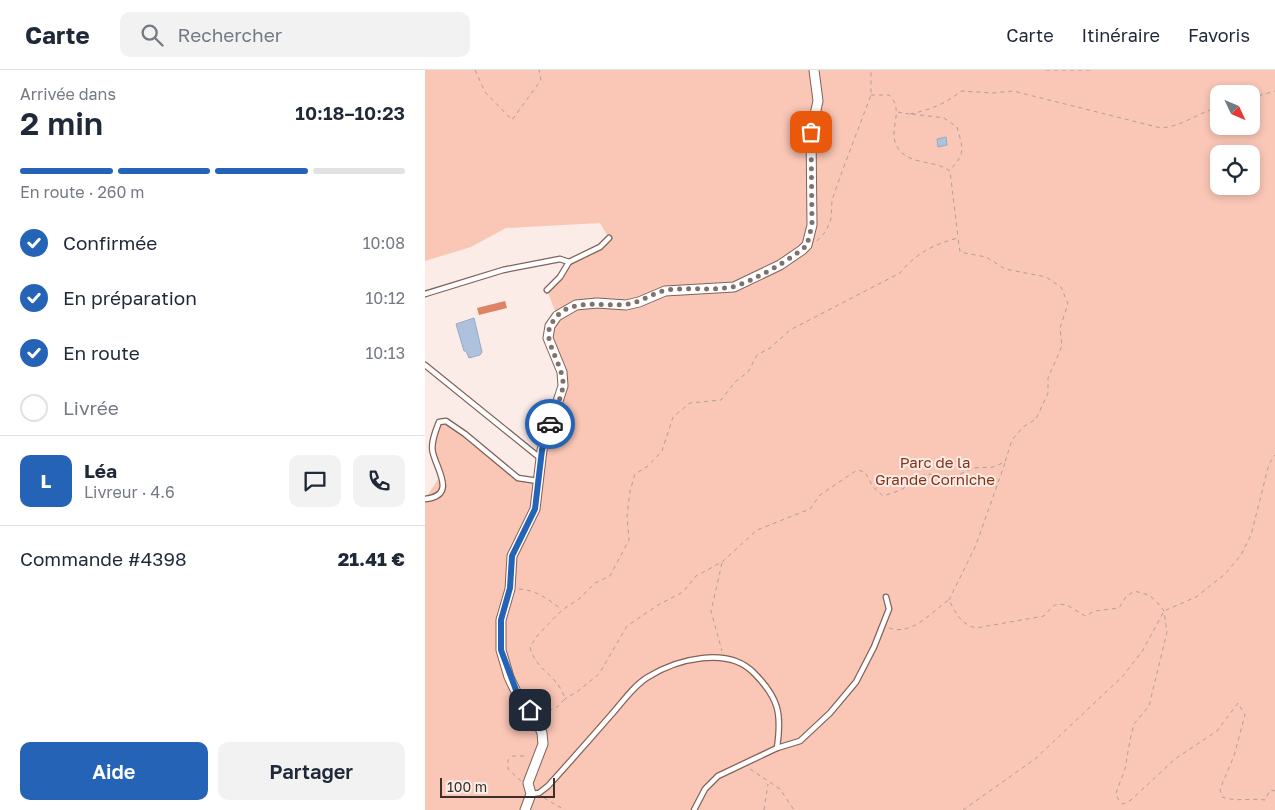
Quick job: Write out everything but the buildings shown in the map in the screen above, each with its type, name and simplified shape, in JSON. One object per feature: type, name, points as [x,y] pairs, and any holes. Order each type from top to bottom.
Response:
[{"type":"street","points":[[525,810],[535,794],[528,783],[543,744],[542,733],[533,715],[519,698],[501,650],[501,620],[510,588],[512,556],[535,509],[540,481],[542,450],[563,386],[562,372],[548,338],[550,326],[557,316],[576,305],[597,303],[626,305],[639,302],[665,291],[712,290],[734,287],[780,264],[807,245],[812,225],[811,132],[818,101],[814,70]]},
{"type":"lane","points":[[547,290],[560,277],[569,262],[600,247],[609,238]]},
{"type":"lane","points":[[425,294],[511,268],[560,259],[569,262]]},
{"type":"lane","points":[[425,365],[541,459]]},
{"type":"lane","points":[[425,499],[434,498],[442,490],[443,480],[432,451],[439,422],[445,421],[465,434],[518,478],[540,481]]},
{"type":"lane","points":[[694,810],[705,790],[718,776],[744,763],[762,757],[777,748],[800,741],[830,713],[856,682],[874,647],[889,609],[886,597]]},
{"type":"lane","points":[[535,794],[548,786],[647,677],[675,664],[703,658],[724,657],[749,667],[769,688],[780,716],[777,748]]},
{"type":"path","points":[[475,70],[485,92],[512,120],[541,80],[539,70]]},
{"type":"path","points":[[807,245],[818,240],[826,231],[843,168],[871,95],[871,70]]},
{"type":"path","points":[[1046,70],[1091,70]]},
{"type":"path","points":[[910,114],[930,110],[952,99],[961,91],[993,93],[1013,91],[1161,128],[1177,127],[1210,110]]},
{"type":"path","points":[[1260,95],[1275,91]]},
{"type":"path","points":[[871,95],[889,95],[896,101],[898,112],[893,129],[894,142],[901,152],[914,159],[942,165],[950,171],[960,252],[986,257],[1005,269],[1046,277],[1061,288],[1068,304],[1060,328],[1062,346],[1048,378],[1048,393],[1036,418],[1023,427],[1011,440],[976,545],[949,600],[923,621],[903,630],[883,625]]},
{"type":"path","points":[[898,112],[944,118],[957,127],[963,150],[961,158],[950,171]]},
{"type":"path","points":[[565,699],[555,679],[534,660],[531,647],[537,636],[562,610],[579,599],[595,583],[610,576],[629,540],[627,516],[629,491],[635,474],[647,466],[662,451],[673,417],[690,403],[721,400],[735,382],[748,372],[757,355],[770,348],[790,330],[900,273],[911,260],[939,243],[958,238]]},
{"type":"path","points":[[963,810],[1035,759],[1123,676],[1143,650],[1164,611],[1196,597],[1225,574],[1241,555],[1251,535],[1269,464],[1275,455]]},
{"type":"path","points":[[533,715],[555,708],[599,674],[627,626],[658,605],[683,592],[695,576],[722,562],[757,530],[810,509],[820,495],[857,470],[865,472],[873,487],[883,496],[901,490],[925,474],[955,476],[973,468],[993,467],[1005,462]]},
{"type":"path","points":[[722,562],[711,611],[724,657]]},
{"type":"path","points":[[510,588],[529,590],[545,597],[562,610]]},
{"type":"path","points":[[949,600],[960,620],[976,628],[1044,616],[1056,604],[1067,606],[1087,615],[1095,611],[1119,608],[1126,597],[1135,591],[1150,596],[1164,611],[1167,632],[1149,706],[1134,724],[1125,769],[1116,793],[1117,798],[1123,804],[1131,800],[1175,759],[1217,732],[1238,702],[1245,715],[1234,756],[1221,789],[1222,797],[1230,800],[1253,798],[1265,800],[1270,790],[1275,791]]},
{"type":"path","points":[[528,783],[523,783],[508,769],[508,760],[513,756],[537,758]]},
{"type":"path","points":[[744,763],[756,775],[780,790],[794,810]]},
{"type":"path","points":[[764,810],[768,782]]},
{"type":"path","points":[[535,794],[565,810]]},
{"type":"green space","name":"Parc de la Grande Corniche","points":[[425,70],[814,70],[815,79],[821,70],[1275,70],[1275,810],[425,810],[425,499],[441,475],[432,451],[439,422],[446,421],[518,478],[535,481],[563,386],[548,338],[557,316],[547,290],[560,277],[569,262],[588,254],[609,238],[600,223],[506,228],[471,247],[425,261]]},
{"type":"shaded area","points":[[505,301],[507,308],[479,315],[477,308]]},
{"type":"way so far","points":[[550,424],[563,386],[562,372],[548,338],[550,326],[557,316],[576,305],[597,303],[626,305],[639,302],[665,291],[677,289],[712,290],[734,287],[780,264],[807,245],[812,225],[811,132]]},
{"type":"route","points":[[530,710],[519,698],[509,677],[501,650],[501,620],[510,588],[512,556],[515,546],[535,509],[540,481],[542,450],[550,424]]}]
